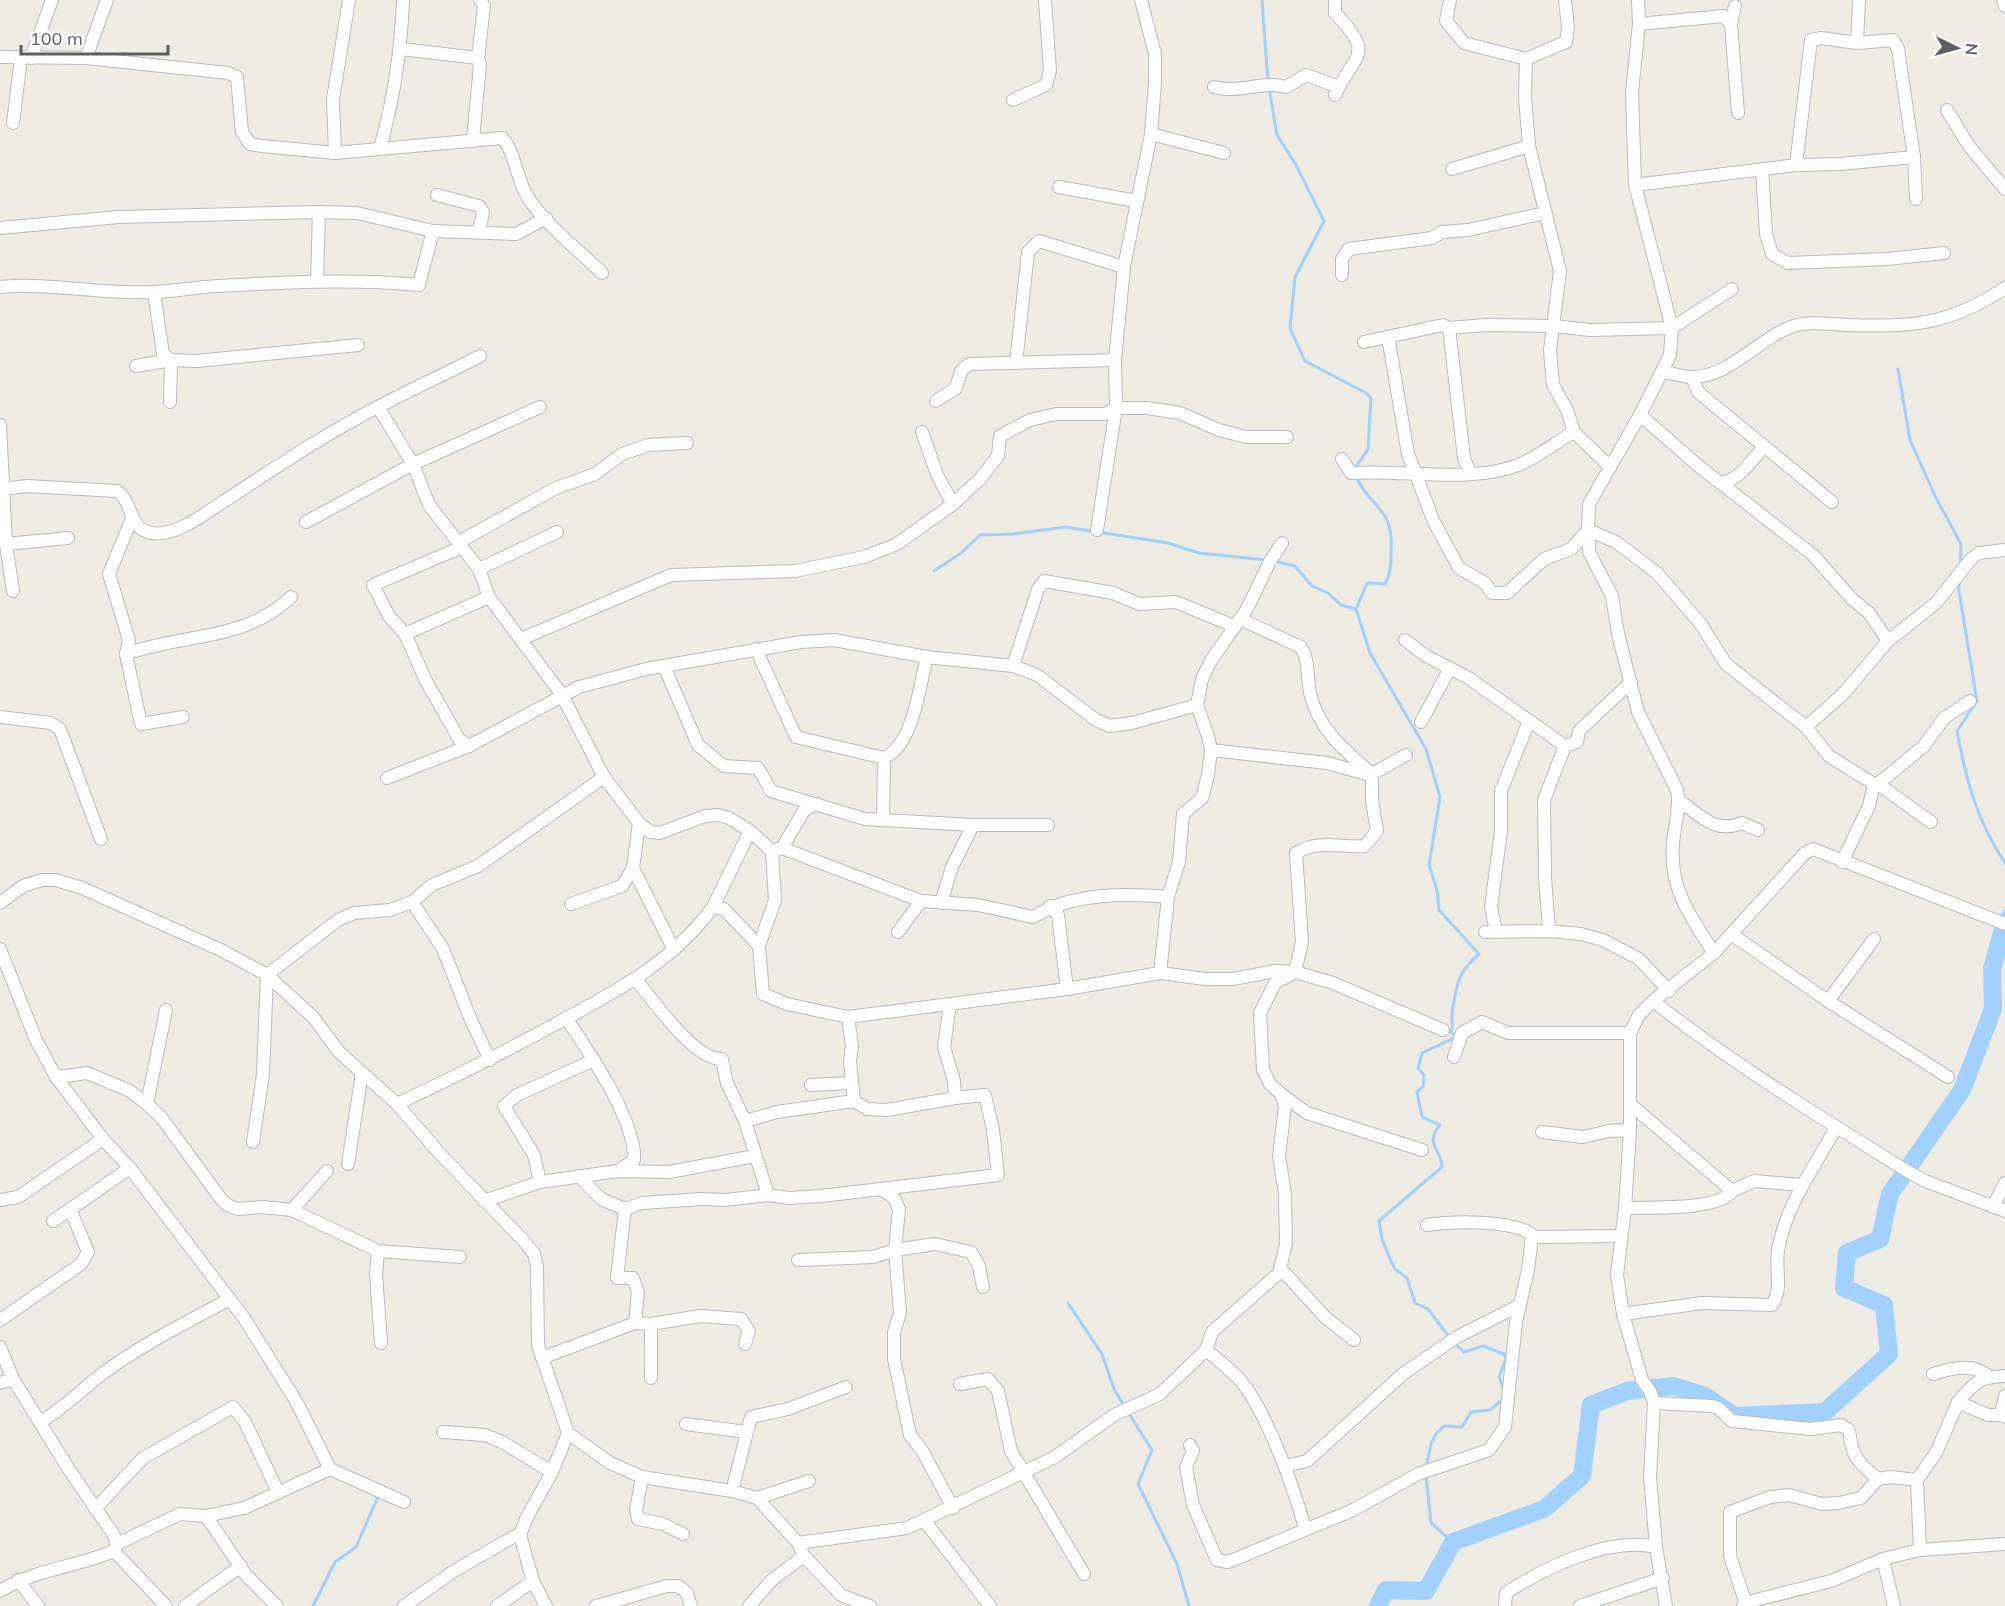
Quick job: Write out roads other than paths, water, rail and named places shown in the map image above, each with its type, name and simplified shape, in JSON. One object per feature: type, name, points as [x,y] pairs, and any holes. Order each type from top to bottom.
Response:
[{"type":"street","points":[[13,123],[26,58],[52,0]]},
{"type":"street","points":[[86,58],[107,0]]},
{"type":"street","points":[[335,153],[333,99],[349,0]]},
{"type":"street","points":[[380,148],[390,113],[401,49],[403,0]]},
{"type":"street","points":[[473,139],[484,6],[480,0]]},
{"type":"street","points":[[1013,100],[1046,85],[1050,71],[1045,0]]},
{"type":"street","points":[[1097,530],[1116,408],[1115,360],[1124,267],[1151,134],[1155,54],[1141,0]]},
{"type":"street","points":[[1214,87],[1231,91],[1268,84],[1286,87],[1306,75],[1337,91],[1357,62],[1360,53],[1358,38],[1335,13],[1335,0]]},
{"type":"street","points":[[1450,0],[1446,21],[1464,43],[1526,59],[1566,42],[1568,27],[1565,0]]},
{"type":"street","points":[[1638,0],[1639,24],[1632,92],[1635,185],[1672,328],[1670,355],[1640,415],[1589,504],[1589,552],[1612,596],[1638,712],[1677,790],[1680,801],[1675,819],[1671,863],[1674,882],[1685,909],[1714,953]]},
{"type":"street","points":[[1857,43],[1859,0]]},
{"type":"street","points":[[2003,0],[2005,6]]},
{"type":"street","points":[[1736,3],[1726,20],[1738,113]]},
{"type":"street","points":[[1639,24],[1726,20]]},
{"type":"street","points":[[1796,165],[1811,40],[1857,43],[1893,40],[1898,49],[1914,157],[1916,199]]},
{"type":"street","points":[[401,49],[478,58]]},
{"type":"street","points":[[0,57],[86,58],[228,72],[237,77],[242,132],[250,144],[335,153],[502,138],[508,142],[518,180],[529,199],[602,273]]},
{"type":"street","points":[[1526,59],[1525,97],[1529,146],[1560,271],[1550,350],[1553,385],[1567,410],[1574,432],[1610,467]]},
{"type":"street","points":[[1947,110],[1969,146],[2005,189]]},
{"type":"street","points":[[1151,134],[1224,153]]},
{"type":"street","points":[[1452,169],[1529,146]]},
{"type":"street","points":[[1635,185],[1796,165],[1840,164],[1914,157]]},
{"type":"street","points":[[1762,169],[1766,234],[1772,254],[1788,263],[1887,259],[1944,253]]},
{"type":"street","points":[[1059,187],[1136,201]]},
{"type":"street","points":[[437,195],[479,206],[483,212],[479,232]]},
{"type":"street","points":[[0,228],[118,217],[319,212],[357,213],[433,231],[516,234],[546,218]]},
{"type":"street","points":[[317,281],[319,212]]},
{"type":"street","points":[[1342,275],[1341,259],[1349,249],[1432,238],[1442,232],[1468,230],[1545,213]]},
{"type":"street","points":[[0,287],[28,284],[76,291],[154,292],[216,286],[317,281],[419,285],[433,231]]},
{"type":"street","points":[[1016,363],[1028,252],[1039,241],[1124,267]]},
{"type":"street","points":[[1663,372],[1692,377],[1717,370],[1789,327],[1807,324],[1882,326],[1927,322],[1975,308],[2005,288]]},
{"type":"street","points":[[1364,342],[1443,325],[1449,328],[1485,325],[1554,326],[1590,330],[1672,328],[1731,289]]},
{"type":"street","points":[[154,292],[162,354],[171,360]]},
{"type":"street","points":[[1449,328],[1464,458],[1470,473]]},
{"type":"street","points":[[1388,338],[1399,413],[1414,472],[1434,522],[1459,568],[1485,583],[1492,593],[1507,592],[1544,559],[1571,549],[1588,530]]},
{"type":"street","points":[[136,366],[171,360],[197,361],[358,345]]},
{"type":"street","points":[[2,489],[27,486],[117,490],[124,495],[132,518],[144,531],[155,534],[174,529],[198,518],[378,406],[425,386],[480,356]]},
{"type":"street","points":[[170,402],[171,360]]},
{"type":"street","points":[[936,401],[956,388],[961,371],[969,364],[1115,360]]},
{"type":"street","points":[[1692,377],[1698,392],[1763,448],[1832,502]]},
{"type":"street","points":[[378,406],[413,464],[429,505],[479,569],[489,597],[561,695],[604,777],[639,823],[650,832],[660,833],[705,816],[718,815],[729,818],[777,849],[921,901],[978,905],[1033,917],[1050,906],[1107,895],[1168,897]]},
{"type":"street","points":[[306,522],[413,464],[540,407]]},
{"type":"street","points":[[520,639],[671,575],[795,571],[864,557],[897,544],[953,504],[998,456],[1000,436],[1030,420],[1056,414],[1105,414],[1116,408],[1148,408],[1180,413],[1219,430],[1246,437],[1287,437]]},
{"type":"street","points":[[1640,415],[1813,555],[1851,598],[1869,613],[1888,641]]},
{"type":"street","points":[[0,425],[3,516],[13,591]]},
{"type":"street","points":[[922,432],[938,477],[953,504]]},
{"type":"street","points":[[1342,459],[1357,473],[1470,473],[1520,465],[1574,432]]},
{"type":"street","points":[[469,746],[459,739],[426,681],[405,634],[389,616],[373,585],[460,544],[556,488],[595,474],[622,454],[648,444],[687,443]]},
{"type":"street","points":[[1722,483],[1730,481],[1743,471],[1763,448]]},
{"type":"street","points":[[132,518],[109,574],[129,640],[126,654],[141,724],[183,717]]},
{"type":"street","points":[[1588,530],[1616,542],[1657,573],[1700,623],[1726,664],[1806,728],[1829,756],[1876,784],[1931,822]]},
{"type":"street","points":[[479,569],[558,532]]},
{"type":"street","points":[[6,544],[68,538]]},
{"type":"street","points":[[1160,973],[1168,897],[1179,862],[1183,814],[1202,798],[1210,750],[1197,705],[1202,679],[1282,543]]},
{"type":"street","points":[[1806,728],[1843,694],[1888,641],[1936,603],[1978,553],[2005,550]]},
{"type":"street","points":[[1012,666],[1038,589],[1044,581],[1113,593],[1139,604],[1176,602],[1301,647],[1306,656],[1314,712],[1337,743],[1372,774],[1372,801],[1377,831],[1365,846],[1323,844],[1307,846],[1296,854],[1302,942],[1295,972],[1275,983],[1260,1013],[1263,1070],[1270,1084],[1307,1113],[1422,1150]]},
{"type":"street","points":[[126,654],[142,648],[240,629],[278,610],[291,597]]},
{"type":"street","points":[[405,634],[489,597]]},
{"type":"street","points":[[387,778],[469,746],[579,687],[664,666],[756,649],[834,640],[927,657],[1012,666],[1037,675],[1096,720],[1110,726],[1132,723],[1197,705]]},
{"type":"street","points":[[1405,640],[1426,656],[1467,677],[1565,746]]},
{"type":"street","points":[[756,649],[796,737],[884,758],[901,746],[909,730],[927,657]]},
{"type":"street","points":[[664,666],[698,745],[724,766],[758,768],[771,791],[865,819],[973,825],[1048,825]]},
{"type":"street","points":[[1421,722],[1450,668]]},
{"type":"street","points":[[1565,746],[1577,742],[1579,731],[1631,682]]},
{"type":"street","points":[[1842,862],[1869,806],[1876,784],[1924,746],[1944,718],[1970,701]]},
{"type":"street","points":[[0,717],[51,723],[60,729],[101,839]]},
{"type":"street","points":[[1529,721],[1501,791],[1501,831],[1491,907],[1491,932],[1539,933],[1550,931],[1581,934],[1603,940],[1639,959],[1669,991]]},
{"type":"street","points":[[1550,931],[1545,878],[1544,800],[1565,746]]},
{"type":"street","points":[[1210,750],[1327,763],[1372,774],[1406,755]]},
{"type":"street","points":[[883,820],[884,758]]},
{"type":"street","points":[[253,1142],[263,1074],[267,975],[338,920],[354,913],[390,910],[412,902],[432,885],[478,866],[604,777]]},
{"type":"street","points":[[1680,801],[1716,826],[1729,828],[1742,822],[1758,830]]},
{"type":"street","points":[[817,804],[805,809],[777,849],[775,900],[759,946],[763,994],[787,1004],[848,1017],[1067,988],[1160,973],[1205,979],[1233,979],[1275,971],[1295,972],[1333,983],[1443,1030]]},
{"type":"street","points":[[571,904],[622,886],[633,868],[639,823]]},
{"type":"street","points":[[941,903],[952,867],[973,825]]},
{"type":"street","points":[[397,1104],[490,1060],[636,980],[674,950],[712,907],[750,831]]},
{"type":"street","points":[[1666,1606],[1656,1547],[1650,1477],[1652,1397],[1642,1380],[1623,1314],[1617,1275],[1625,1208],[1630,1130],[1630,1033],[1638,1015],[1714,953],[1805,853],[1813,849],[2005,924]]},
{"type":"street","points":[[633,868],[674,950]]},
{"type":"street","points":[[0,903],[23,886],[42,880],[56,880],[82,888],[223,951],[267,975],[313,1017],[339,1052],[397,1104],[534,1254],[539,1282],[538,1345],[568,1433],[610,1463],[642,1477],[732,1491],[757,1498],[798,1543],[804,1556],[841,1595],[870,1606]]},
{"type":"street","points":[[898,932],[921,901]]},
{"type":"street","points":[[412,902],[443,949],[471,1020],[490,1060]]},
{"type":"street","points":[[1050,906],[1058,915],[1067,988]]},
{"type":"street","points":[[712,907],[724,909],[759,946]]},
{"type":"street","points":[[1731,934],[1828,1001],[1948,1077]]},
{"type":"street","points":[[1828,1001],[1874,939]]},
{"type":"street","points":[[0,949],[36,1040],[56,1077],[103,1139],[130,1168],[230,1299],[296,1401],[330,1469],[404,1502]]},
{"type":"street","points":[[636,980],[697,1050],[711,1059],[722,1059],[727,1083],[745,1121],[768,1195]]},
{"type":"street","points":[[1653,1001],[1688,1029],[1836,1127],[1925,1181],[1999,1209],[2005,1183]]},
{"type":"street","points":[[950,1004],[944,1047],[954,1081],[955,1098]]},
{"type":"street","points":[[147,1104],[166,1010]]},
{"type":"street","points":[[848,1017],[852,1046],[851,1083],[854,1101]]},
{"type":"street","points":[[566,1018],[594,1060],[632,1135],[635,1148],[634,1160],[618,1171]]},
{"type":"street","points":[[1454,1057],[1462,1034],[1482,1022],[1508,1033],[1630,1033]]},
{"type":"street","points":[[540,1182],[534,1155],[504,1106],[517,1095],[594,1060]]},
{"type":"street","points":[[56,1077],[87,1073],[130,1091],[161,1117],[227,1205],[238,1209],[262,1207],[292,1210],[378,1251],[460,1257]]},
{"type":"street","points":[[348,1164],[362,1073]]},
{"type":"street","points":[[811,1085],[851,1083]]},
{"type":"street","points":[[798,1543],[907,1528],[953,1508],[1055,1457],[1114,1415],[1160,1395],[1206,1350],[1212,1332],[1279,1273],[1286,1244],[1285,1194],[1279,1156],[1285,1106],[1281,1094]]},
{"type":"street","points":[[579,1176],[601,1199],[625,1209],[642,1203],[756,1198],[768,1195],[789,1198],[821,1197],[998,1175],[993,1130],[985,1095],[886,1110],[867,1109],[854,1101],[777,1112],[745,1121]]},
{"type":"street","points":[[1630,1104],[1732,1191]]},
{"type":"street","points":[[1623,1314],[1702,1303],[1772,1305],[1776,1299],[1777,1253],[1782,1233],[1801,1185],[1836,1127]]},
{"type":"street","points":[[1542,1132],[1583,1137],[1609,1131],[1630,1130]]},
{"type":"street","points":[[0,1200],[18,1197],[103,1139]]},
{"type":"street","points":[[484,1201],[540,1182],[618,1171],[669,1172],[755,1156]]},
{"type":"street","points":[[53,1221],[130,1168]]},
{"type":"street","points":[[292,1210],[327,1171]]},
{"type":"street","points":[[1625,1208],[1708,1204],[1728,1198],[1732,1191],[1754,1181],[1801,1185]]},
{"type":"street","points":[[881,1189],[894,1198],[899,1209],[895,1250],[900,1313],[894,1332],[894,1359],[910,1435],[923,1452],[953,1508]]},
{"type":"street","points":[[0,1320],[81,1264],[88,1252],[70,1209]]},
{"type":"street","points":[[625,1209],[617,1278],[633,1278],[638,1292],[635,1323]]},
{"type":"street","points":[[1190,1444],[1193,1451],[1186,1467],[1193,1505],[1217,1560],[1228,1562],[1305,1528],[1317,1527],[1418,1474],[1489,1450],[1504,1427],[1520,1305],[1532,1237],[1530,1233],[1519,1227],[1447,1222],[1427,1225]]},
{"type":"street","points":[[1532,1237],[1622,1236]]},
{"type":"street","points":[[798,1260],[873,1257],[895,1250],[935,1244],[971,1252],[979,1266],[983,1287]]},
{"type":"street","points":[[378,1251],[381,1343]]},
{"type":"street","points":[[1280,1268],[1325,1317],[1353,1340]]},
{"type":"street","points":[[40,1422],[81,1393],[97,1378],[162,1334],[230,1299]]},
{"type":"street","points":[[1285,1466],[1307,1461],[1404,1373],[1453,1341],[1520,1305]]},
{"type":"street","points":[[542,1358],[635,1323],[651,1324],[700,1316],[741,1319],[749,1331],[745,1344]]},
{"type":"street","points":[[651,1324],[651,1378]]},
{"type":"street","points":[[0,1347],[13,1378],[113,1534],[115,1547],[166,1606]]},
{"type":"street","points":[[1206,1350],[1241,1381],[1260,1413],[1285,1466],[1305,1528]]},
{"type":"street","points":[[1934,1374],[1963,1367],[1981,1370],[1988,1376]]},
{"type":"street","points":[[1920,1550],[1917,1480],[1936,1453],[1958,1402],[1975,1382],[1988,1376],[2005,1376]]},
{"type":"street","points":[[0,1383],[13,1378]]},
{"type":"street","points":[[960,1384],[988,1379],[998,1391],[1011,1451],[1084,1574]]},
{"type":"street","points":[[732,1491],[751,1417],[757,1413],[788,1408],[846,1387]]},
{"type":"street","points":[[1958,1402],[1988,1415],[2004,1415],[2005,1396]]},
{"type":"street","points":[[1652,1397],[1712,1406],[1718,1408],[1732,1421],[1800,1426],[1811,1430],[1840,1425],[1849,1430],[1852,1452],[1860,1465],[1878,1479]]},
{"type":"street","points":[[95,1509],[143,1458],[233,1407],[245,1422],[278,1492]]},
{"type":"street","points":[[686,1424],[746,1432]]},
{"type":"street","points":[[443,1432],[485,1435],[502,1442],[552,1472]]},
{"type":"street","points":[[546,1606],[533,1581],[520,1535],[526,1519],[552,1472],[568,1433]]},
{"type":"street","points":[[0,1592],[18,1580],[59,1566],[89,1561],[180,1514],[206,1516],[244,1508],[330,1469]]},
{"type":"street","points":[[642,1477],[636,1510],[638,1519],[663,1524],[682,1534]]},
{"type":"street","points":[[1917,1480],[1890,1477],[1878,1479],[1860,1498],[1839,1503],[1822,1504],[1789,1495],[1770,1497],[1730,1512],[1730,1556],[1745,1605],[1831,1581],[1883,1559],[1920,1550],[2005,1544]]},
{"type":"street","points":[[757,1498],[809,1481]]},
{"type":"street","points":[[206,1516],[257,1588],[277,1606]]},
{"type":"street","points":[[924,1520],[990,1606]]},
{"type":"street","points":[[404,1606],[454,1571],[520,1535]]},
{"type":"street","points":[[1505,1606],[1506,1593],[1560,1563],[1612,1547],[1646,1545],[1656,1547]]},
{"type":"street","points":[[756,1603],[772,1580],[804,1556]]},
{"type":"street","points":[[1883,1559],[1894,1606]]},
{"type":"street","points":[[185,1606],[241,1566]]},
{"type":"street","points":[[1580,1606],[1663,1578]]},
{"type":"street","points":[[18,1580],[38,1606]]},
{"type":"street","points":[[497,1606],[533,1581]]},
{"type":"street","points":[[596,1606],[667,1586],[678,1586],[687,1593],[691,1606]]},
{"type":"waterway","points":[[1262,0],[1268,82]]},
{"type":"waterway","points":[[1269,88],[1277,135],[1296,165],[1324,221],[1295,277],[1290,328],[1305,361],[1366,393],[1371,398],[1368,449],[1355,468]]},
{"type":"waterway","points":[[1898,369],[1910,440],[1936,498],[1961,544],[1960,565]]},
{"type":"waterway","points":[[1356,477],[1386,517],[1391,537],[1391,564],[1387,580],[1385,584],[1367,583],[1356,609],[1370,653],[1426,749],[1440,797],[1429,865],[1437,890],[1439,910],[1479,954],[1466,968],[1457,987],[1451,1032],[1456,1037],[1422,1053],[1418,1068],[1424,1075],[1423,1087],[1417,1092],[1422,1117],[1440,1125],[1435,1131],[1433,1142],[1442,1167],[1379,1221],[1382,1239],[1390,1259],[1395,1269],[1407,1278],[1415,1303],[1428,1309],[1449,1337]]},
{"type":"waterway","points":[[934,571],[961,553],[980,535],[1013,534],[1066,527],[1168,543],[1199,553],[1266,560]]},
{"type":"waterway","points":[[1273,561],[1295,566],[1312,586],[1328,593],[1341,605],[1355,609]]},
{"type":"waterway","points":[[1959,580],[1977,701],[1957,731],[1974,800],[1987,832],[2005,863]]},
{"type":"waterway","points":[[2003,921],[2005,911]]},
{"type":"waterway","points":[[1378,1606],[1386,1590],[1426,1591],[1453,1542],[1544,1509],[1582,1476],[1591,1405],[1627,1391],[1674,1386],[1705,1396],[1734,1416],[1825,1412],[1889,1354],[1884,1305],[1844,1288],[1847,1253],[1880,1239],[1890,1194],[1962,1090],[1993,1009],[1992,969],[2005,922]]},
{"type":"waterway","points":[[1068,1303],[1102,1354],[1114,1389],[1124,1406]]},
{"type":"waterway","points":[[1453,1342],[1464,1352],[1483,1346],[1504,1354],[1506,1359],[1499,1377],[1504,1391]]},
{"type":"waterway","points":[[1426,1467],[1431,1444],[1436,1434],[1444,1426],[1462,1427],[1471,1412],[1490,1410],[1502,1400]]},
{"type":"waterway","points":[[1128,1412],[1152,1450],[1138,1484],[1177,1564],[1189,1606]]},
{"type":"waterway","points":[[1426,1476],[1431,1523],[1453,1542]]},
{"type":"waterway","points":[[313,1606],[335,1562],[356,1547],[377,1499]]}]
